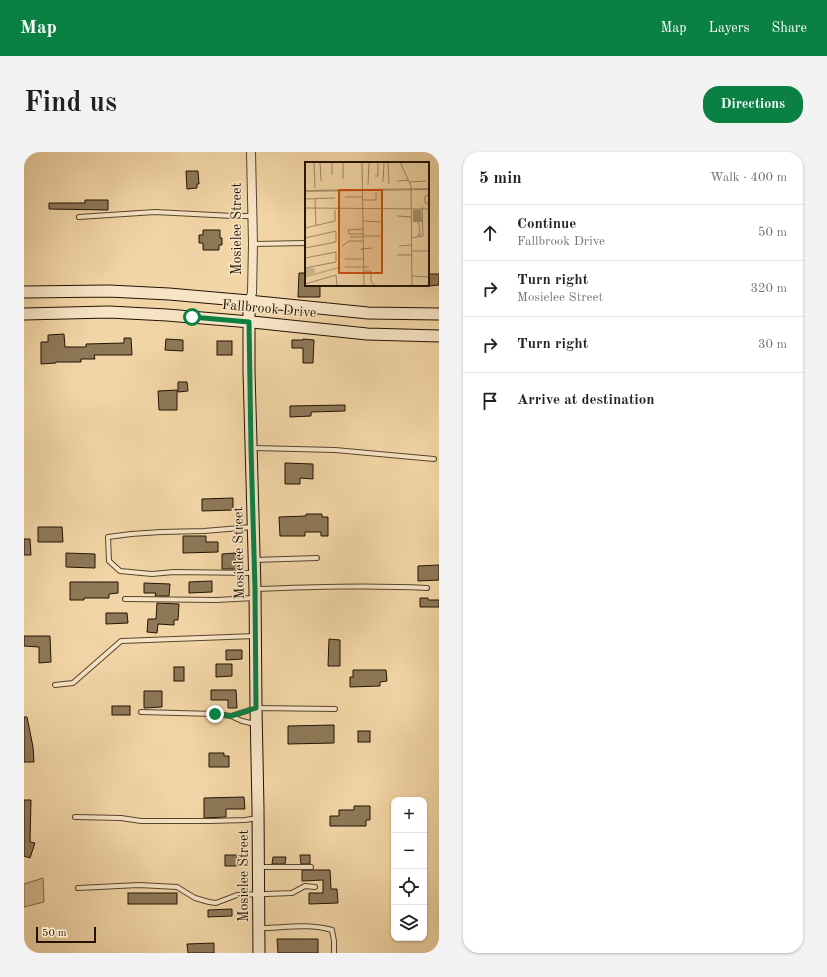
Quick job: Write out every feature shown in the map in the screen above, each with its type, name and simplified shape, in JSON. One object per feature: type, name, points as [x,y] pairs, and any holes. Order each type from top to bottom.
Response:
[{"type":"main road","name":"Fallbrook Drive","points":[[24,292],[109,291],[169,294],[368,313],[439,314]]},
{"type":"main road","name":"Mosielee Street","points":[[249,301],[260,953]]},
{"type":"main road","name":"Fallbrook Drive","points":[[24,314],[109,312],[167,315],[367,334],[439,336]]},
{"type":"street","name":"Mosielee Street","points":[[249,301],[252,293],[253,244],[251,152]]},
{"type":"lane","points":[[78,217],[155,212],[252,216]]},
{"type":"lane","points":[[253,244],[305,243]]},
{"type":"lane","points":[[251,448],[335,450],[434,459]]},
{"type":"lane","points":[[254,527],[131,534],[108,537],[109,561],[120,571],[152,574],[174,572],[254,573]]},
{"type":"lane","points":[[254,560],[317,558]]},
{"type":"lane","points":[[125,599],[157,598],[217,600],[255,593],[326,587],[402,586],[427,588]]},
{"type":"lane","points":[[55,685],[73,683],[120,641],[255,636]]},
{"type":"lane","points":[[231,716],[256,708],[335,710]]},
{"type":"lane","points":[[141,712],[215,714],[231,716],[242,721],[256,724]]},
{"type":"lane","points":[[75,817],[121,818],[140,821],[211,821],[258,818]]},
{"type":"lane","points":[[259,868],[311,867]]},
{"type":"lane","points":[[78,888],[140,885],[177,887],[194,898],[216,903],[237,895],[292,893],[304,886],[315,887]]},
{"type":"lane","points":[[259,928],[321,927],[332,930],[334,953]]},
{"type":"shaded area","points":[[43,878],[44,902],[24,907],[24,884]]},
{"type":"building","points":[[186,171],[198,171],[199,184],[197,184],[197,188],[187,189]]},
{"type":"building","points":[[85,200],[108,200],[108,210],[49,209],[49,203],[85,203]]},
{"type":"building","points":[[203,230],[220,230],[222,245],[219,245],[219,250],[203,250],[203,243],[199,243],[199,235],[203,235]]},
{"type":"building","points":[[299,273],[305,273],[305,286],[320,286],[320,297],[298,297]]},
{"type":"building","points":[[429,274],[439,274],[439,285],[429,286]]},
{"type":"building","points":[[64,334],[65,347],[86,347],[86,344],[124,343],[124,338],[131,338],[132,355],[94,355],[95,359],[81,359],[81,362],[56,362],[41,364],[41,342],[48,342],[48,335]]},
{"type":"building","points":[[166,339],[183,340],[183,351],[165,350]]},
{"type":"building","points":[[292,340],[314,340],[313,363],[303,363],[303,348],[292,348]]},
{"type":"building","points":[[217,341],[232,341],[232,355],[217,355]]},
{"type":"building","points":[[178,382],[187,382],[188,391],[178,392]]},
{"type":"building","points":[[177,390],[177,410],[159,410],[158,391]]},
{"type":"building","points":[[345,405],[345,411],[311,412],[311,416],[290,417],[290,406]]},
{"type":"building","points":[[285,463],[313,464],[313,479],[300,478],[300,484],[285,484]]},
{"type":"building","points":[[233,498],[233,510],[202,511],[202,499]]},
{"type":"building","points":[[306,514],[322,514],[322,517],[328,517],[328,536],[321,536],[321,532],[305,532],[305,536],[280,536],[279,517],[306,516]]},
{"type":"building","points":[[38,527],[62,527],[63,542],[38,542]]},
{"type":"building","points":[[183,536],[206,536],[206,542],[218,542],[218,552],[183,553]]},
{"type":"building","points":[[24,539],[30,539],[31,555],[24,555]]},
{"type":"building","points":[[66,553],[95,554],[95,568],[66,567]]},
{"type":"building","points":[[236,553],[236,569],[222,569],[222,554]]},
{"type":"building","points":[[439,565],[439,580],[418,581],[418,566]]},
{"type":"building","points":[[212,581],[212,592],[189,593],[189,582]]},
{"type":"building","points":[[70,582],[118,582],[118,593],[109,594],[109,598],[84,598],[84,600],[70,600]]},
{"type":"building","points":[[144,583],[170,584],[169,596],[155,596],[156,593],[144,593]]},
{"type":"building","points":[[420,598],[439,600],[439,607],[420,607]]},
{"type":"building","points":[[157,603],[179,604],[178,620],[174,620],[174,625],[158,624],[157,633],[147,632],[148,619],[156,619]]},
{"type":"building","points":[[106,613],[127,613],[128,623],[106,624]]},
{"type":"building","points":[[24,636],[50,636],[51,662],[39,663],[39,647],[24,646]]},
{"type":"building","points":[[329,639],[340,640],[340,666],[328,666]]},
{"type":"building","points":[[226,650],[242,650],[242,659],[226,660]]},
{"type":"building","points":[[216,664],[232,664],[232,676],[216,677]]},
{"type":"building","points":[[174,667],[184,667],[184,681],[174,681]]},
{"type":"building","points":[[353,670],[386,670],[387,681],[380,682],[380,686],[350,687],[350,677],[353,677]]},
{"type":"building","points":[[211,690],[236,690],[237,708],[228,708],[228,700],[211,700]]},
{"type":"building","points":[[144,691],[162,691],[162,707],[144,708]]},
{"type":"building","points":[[112,706],[130,706],[130,715],[112,715]]},
{"type":"building","points":[[24,717],[27,717],[33,747],[34,762],[24,762]]},
{"type":"building","points":[[334,725],[334,743],[288,744],[288,726]]},
{"type":"building","points":[[358,731],[370,731],[370,742],[358,742]]},
{"type":"building","points":[[209,753],[224,753],[224,756],[229,756],[229,767],[209,767]]},
{"type":"building","points":[[244,797],[245,809],[226,809],[226,817],[204,818],[204,798]]},
{"type":"building","points":[[24,800],[31,800],[30,842],[35,843],[30,858],[24,856]]},
{"type":"building","points":[[354,806],[370,806],[370,820],[366,820],[366,826],[330,826],[330,816],[339,816],[339,810],[354,810]]},
{"type":"building","points":[[225,855],[237,855],[237,866],[225,866]]},
{"type":"building","points":[[300,855],[310,855],[310,864],[301,864]]},
{"type":"building","points":[[273,857],[286,857],[285,864],[272,864]]},
{"type":"building","points":[[302,870],[330,870],[331,889],[337,889],[338,903],[309,904],[309,893],[323,893],[323,880],[302,881]]},
{"type":"building","points":[[128,893],[177,893],[177,904],[128,904]]},
{"type":"building","points":[[232,909],[232,916],[208,917],[208,910]]},
{"type":"building","points":[[277,939],[318,939],[318,953],[278,953]]},
{"type":"building","points":[[214,943],[214,953],[188,953],[187,944]]},
{"type":"route","points":[[192,317],[249,322],[254,527],[256,708],[231,716],[215,714]]}]
